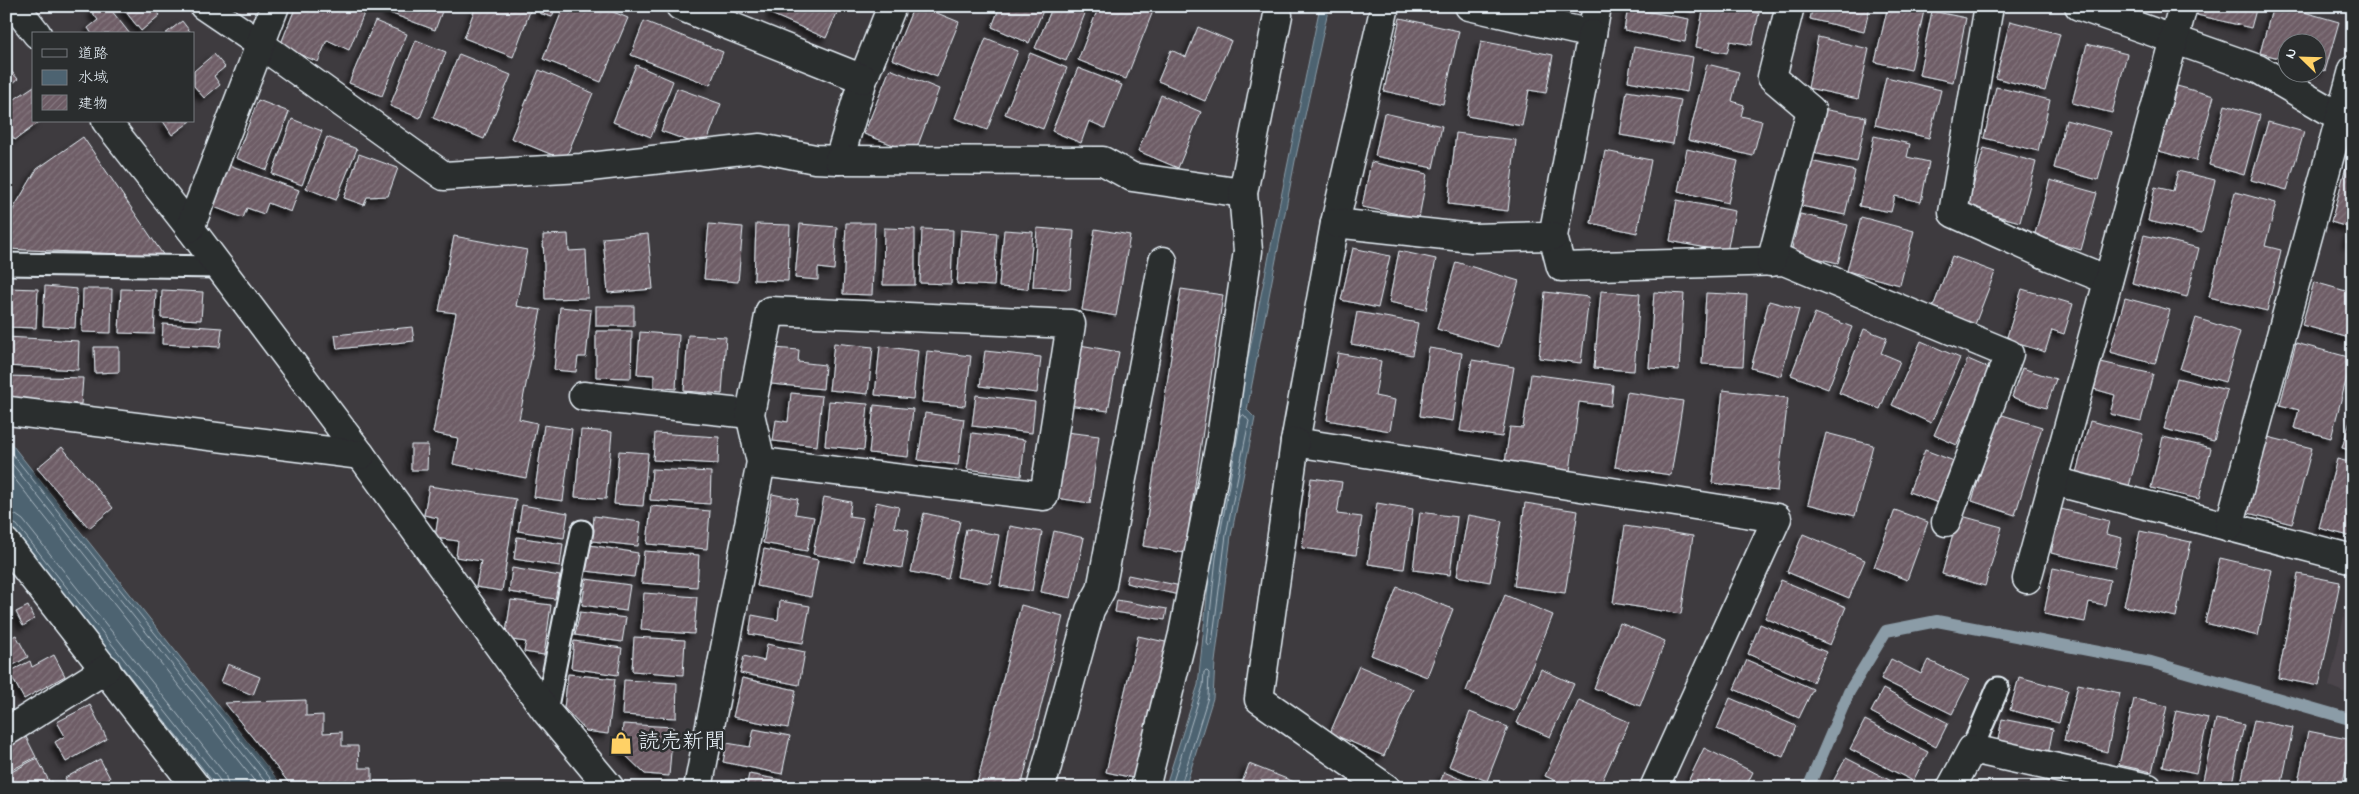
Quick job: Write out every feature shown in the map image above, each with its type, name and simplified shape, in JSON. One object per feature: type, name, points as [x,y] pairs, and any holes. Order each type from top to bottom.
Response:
[{"type":"street","points":[[15,6],[35,32]]},
{"type":"street","points":[[204,6],[444,176],[581,168],[760,148],[815,160],[1103,161],[1132,177],[1242,193]]},
{"type":"street","points":[[190,228],[275,6]]},
{"type":"street","points":[[680,6],[863,78]]},
{"type":"street","points":[[839,160],[863,78],[892,6]]},
{"type":"street","points":[[1385,6],[1334,223],[1295,442],[1259,699],[1386,788]]},
{"type":"street","points":[[1469,6],[1592,34]]},
{"type":"street","points":[[1597,6],[1553,236],[1561,267],[1784,261],[2009,354],[1946,522]]},
{"type":"street","points":[[1771,262],[1811,110],[1772,77],[1790,6]]},
{"type":"street","points":[[1989,6],[1953,213],[2051,257],[2108,280]]},
{"type":"street","points":[[2079,6],[2258,69],[2346,119]]},
{"type":"street","points":[[2027,579],[2183,6]]},
{"type":"street","points":[[1145,788],[1183,634],[1221,438],[1248,251],[1242,193],[1272,9]]},
{"type":"street","points":[[2229,527],[2346,119],[2353,70]]},
{"type":"street","points":[[107,122],[190,228],[361,455],[546,711],[610,788]]},
{"type":"street","points":[[1334,223],[1472,238],[1553,236]]},
{"type":"street","points":[[1041,788],[1090,610],[1101,590],[1163,261]]},
{"type":"street","points":[[698,788],[762,462],[750,414],[770,311],[1071,324],[1044,496],[762,462]]},
{"type":"street","points":[[583,396],[750,414]]},
{"type":"street","points":[[8,412],[361,455]]},
{"type":"street","points":[[1295,442],[1777,518],[1654,788]]},
{"type":"street","points":[[2054,481],[2353,559]]},
{"type":"street","points":[[6,543],[197,788]]},
{"type":"street","points":[[6,732],[106,669]]},
{"type":"street","points":[[1951,788],[1972,748],[2148,788]]},
{"type":"lane","points":[[6,264],[219,267]]},
{"type":"lane","points":[[546,711],[582,531]]},
{"type":"lane","points":[[1972,748],[1998,688]]},
{"type":"shaded area","points":[[2350,588],[2353,588],[2353,696],[2329,686]]},
{"type":"water","points":[[1320,6],[1329,6],[1295,161],[1247,410],[1255,418],[1231,536],[1215,662],[1213,698],[1185,788],[1165,788],[1198,685],[1211,558],[1228,457]]},
{"type":"water","points":[[6,437],[284,788],[212,788],[6,529]]},
{"type":"building","points":[[100,6],[108,6],[128,32],[91,32],[88,28],[98,20],[92,12]]},
{"type":"building","points":[[121,6],[153,6],[160,15],[141,31]]},
{"type":"building","points":[[296,6],[367,6],[349,50],[327,40],[318,62],[280,46]]},
{"type":"building","points":[[390,6],[444,6],[435,30],[387,12]]},
{"type":"building","points":[[476,6],[532,6],[513,57],[464,38]]},
{"type":"building","points":[[542,6],[556,6],[552,17],[539,13]]},
{"type":"building","points":[[564,6],[599,6],[628,18],[601,82],[543,59]]},
{"type":"building","points":[[734,6],[750,6],[748,12]]},
{"type":"building","points":[[774,6],[840,6],[826,38],[771,14]]},
{"type":"building","points":[[914,6],[920,6],[959,22],[937,77],[892,59]]},
{"type":"building","points":[[1000,6],[1045,6],[1029,43],[992,27]]},
{"type":"building","points":[[1053,6],[1088,6],[1066,61],[1035,48]]},
{"type":"building","points":[[1099,6],[1155,6],[1126,79],[1078,60]]},
{"type":"building","points":[[1665,6],[1693,6],[1692,12]]},
{"type":"building","points":[[1704,6],[1727,6],[1759,13],[1752,45],[1730,41],[1727,53],[1696,47]]},
{"type":"building","points":[[1813,6],[1870,6],[1864,32],[1810,19]]},
{"type":"building","points":[[1888,6],[1925,6],[1911,70],[1875,62]]},
{"type":"building","points":[[2199,6],[2257,6],[2251,28],[2197,15]]},
{"type":"building","points":[[2273,6],[2283,6],[2339,22],[2326,68],[2326,32],[2276,32],[2276,57],[2260,53]]},
{"type":"building","points":[[1628,8],[1689,19],[1685,42],[1624,30]]},
{"type":"building","points":[[1932,11],[1966,18],[1953,82],[1919,75]]},
{"type":"building","points":[[1400,18],[1459,31],[1443,104],[1384,91]]},
{"type":"building","points":[[182,21],[190,32],[168,32]]},
{"type":"building","points":[[375,21],[407,34],[382,96],[349,83]]},
{"type":"building","points":[[644,21],[723,52],[710,85],[631,55]]},
{"type":"building","points":[[2010,21],[2060,34],[2045,91],[1996,78]]},
{"type":"building","points":[[1198,27],[1231,41],[1205,101],[1158,81],[1171,50],[1186,57]]},
{"type":"building","points":[[1818,37],[1869,49],[1858,99],[1808,88]]},
{"type":"building","points":[[986,38],[1018,51],[987,130],[955,118]]},
{"type":"building","points":[[416,40],[446,52],[420,118],[390,106]]},
{"type":"building","points":[[1481,41],[1553,55],[1546,93],[1529,90],[1522,126],[1467,116]]},
{"type":"building","points":[[2087,44],[2127,54],[2112,113],[2072,103]]},
{"type":"building","points":[[1634,47],[1693,57],[1687,92],[1628,81]]},
{"type":"building","points":[[1030,53],[1067,68],[1043,129],[1005,114]]},
{"type":"building","points":[[214,54],[225,67],[214,76],[220,85],[204,98],[195,87],[195,70]]},
{"type":"building","points":[[459,54],[511,75],[484,139],[433,118]]},
{"type":"building","points":[[1707,64],[1739,72],[1732,101],[1744,105],[1741,116],[1762,121],[1753,156],[1688,140]]},
{"type":"building","points":[[6,65],[18,79],[6,89]]},
{"type":"building","points":[[636,65],[673,81],[651,137],[613,122]]},
{"type":"building","points":[[1078,68],[1122,85],[1105,128],[1089,121],[1081,143],[1052,131]]},
{"type":"building","points":[[890,69],[939,89],[915,153],[864,134]]},
{"type":"building","points":[[539,70],[593,93],[565,160],[511,138]]},
{"type":"building","points":[[1886,77],[1941,90],[1929,138],[1875,125]]},
{"type":"building","points":[[2177,86],[2214,96],[2196,161],[2159,151]]},
{"type":"building","points":[[32,87],[32,122],[40,122],[15,140],[6,128],[6,105]]},
{"type":"building","points":[[1996,87],[2050,100],[2038,151],[1984,138]]},
{"type":"building","points":[[677,88],[721,104],[705,147],[661,131]]},
{"type":"building","points":[[1627,91],[1681,100],[1673,144],[1620,135]]},
{"type":"building","points":[[1161,95],[1201,112],[1178,168],[1138,151]]},
{"type":"building","points":[[258,100],[289,112],[267,170],[236,158]]},
{"type":"building","points":[[2225,105],[2260,115],[2244,175],[2209,165]]},
{"type":"building","points":[[1822,109],[1866,117],[1857,162],[1813,153]]},
{"type":"building","points":[[1384,113],[1442,126],[1433,168],[1375,156]]},
{"type":"building","points":[[292,119],[322,131],[302,185],[272,174]]},
{"type":"building","points":[[2066,120],[2111,132],[2098,180],[2054,168]]},
{"type":"building","points":[[164,122],[190,122],[172,135]]},
{"type":"building","points":[[2268,122],[2304,132],[2287,190],[2251,180]]},
{"type":"building","points":[[1456,133],[1516,140],[1508,211],[1448,204]]},
{"type":"building","points":[[1874,136],[1910,144],[1907,157],[1929,162],[1921,202],[1895,196],[1891,212],[1859,206]]},
{"type":"building","points":[[83,137],[164,256],[6,249],[6,210],[12,211],[37,169]]},
{"type":"building","points":[[327,137],[357,149],[336,200],[306,188]]},
{"type":"building","points":[[1984,148],[2036,162],[2020,222],[1967,208]]},
{"type":"building","points":[[1687,149],[1738,161],[1728,203],[1678,191]]},
{"type":"building","points":[[1605,151],[1651,160],[1637,233],[1591,223]]},
{"type":"building","points":[[2350,152],[2353,153],[2353,245],[2347,243],[2351,228],[2331,222]]},
{"type":"building","points":[[359,154],[398,168],[388,196],[367,197],[364,205],[344,198]]},
{"type":"building","points":[[1810,161],[1855,171],[1845,215],[1801,206]]},
{"type":"building","points":[[1371,162],[1427,174],[1419,218],[1362,207]]},
{"type":"building","points":[[229,165],[299,190],[291,212],[268,203],[264,214],[247,208],[243,218],[214,207]]},
{"type":"building","points":[[2178,171],[2215,180],[2202,233],[2148,221],[2155,187],[2173,191]]},
{"type":"building","points":[[2050,180],[2097,193],[2081,250],[2034,237]]},
{"type":"building","points":[[2235,192],[2276,203],[2265,246],[2281,250],[2267,311],[2209,297]]},
{"type":"building","points":[[1677,200],[1735,211],[1727,252],[1670,241]]},
{"type":"building","points":[[1800,214],[1848,225],[1838,263],[1791,252]]},
{"type":"building","points":[[1861,217],[1914,231],[1900,285],[1847,271]]},
{"type":"building","points":[[846,223],[875,223],[872,295],[843,294]]},
{"type":"building","points":[[709,224],[743,227],[738,282],[704,279]]},
{"type":"building","points":[[756,224],[790,225],[788,281],[754,280]]},
{"type":"building","points":[[800,224],[837,227],[834,270],[818,268],[818,280],[795,278]]},
{"type":"building","points":[[884,228],[915,229],[915,285],[883,285]]},
{"type":"building","points":[[1037,228],[1074,231],[1070,289],[1033,287]]},
{"type":"building","points":[[922,229],[953,230],[951,284],[920,283]]},
{"type":"building","points":[[1095,229],[1130,235],[1116,316],[1082,310]]},
{"type":"building","points":[[961,230],[997,233],[994,286],[957,284]]},
{"type":"building","points":[[1004,230],[1033,232],[1028,289],[999,287]]},
{"type":"building","points":[[568,234],[569,251],[586,250],[588,298],[545,299],[543,235]]},
{"type":"building","points":[[648,234],[653,289],[608,293],[603,238]]},
{"type":"building","points":[[2144,235],[2199,248],[2187,297],[2132,283]]},
{"type":"building","points":[[454,236],[527,250],[516,306],[541,310],[519,419],[537,423],[526,478],[453,464],[458,438],[433,433],[456,313],[439,311]]},
{"type":"building","points":[[1353,248],[1390,256],[1378,308],[1341,300]]},
{"type":"building","points":[[1399,251],[1436,259],[1426,310],[1389,302]]},
{"type":"building","points":[[1952,256],[1995,272],[1974,327],[1932,310]]},
{"type":"building","points":[[1456,262],[1519,281],[1499,347],[1437,329]]},
{"type":"building","points":[[2314,282],[2353,293],[2353,339],[2302,325]]},
{"type":"building","points":[[45,286],[77,289],[75,328],[43,326]]},
{"type":"building","points":[[7,288],[38,289],[36,328],[6,327]]},
{"type":"building","points":[[83,289],[112,289],[111,333],[82,332]]},
{"type":"building","points":[[121,289],[156,290],[154,334],[119,333]]},
{"type":"building","points":[[1181,289],[1223,295],[1185,553],[1143,546]]},
{"type":"building","points":[[2022,289],[2073,304],[2064,334],[2052,330],[2045,352],[2006,340]]},
{"type":"building","points":[[162,290],[203,292],[201,320],[161,318]]},
{"type":"building","points":[[1601,291],[1640,294],[1634,371],[1594,368]]},
{"type":"building","points":[[1545,292],[1589,297],[1581,363],[1539,358]]},
{"type":"building","points":[[1654,292],[1684,294],[1679,370],[1649,368]]},
{"type":"building","points":[[1706,293],[1747,295],[1743,366],[1702,364]]},
{"type":"building","points":[[2125,298],[2170,310],[2155,364],[2110,352]]},
{"type":"building","points":[[1769,301],[1799,309],[1781,376],[1751,368]]},
{"type":"building","points":[[596,306],[634,306],[634,326],[596,326]]},
{"type":"building","points":[[560,307],[591,310],[586,357],[578,357],[576,372],[554,370]]},
{"type":"building","points":[[1357,312],[1418,323],[1412,355],[1351,344]]},
{"type":"building","points":[[1815,313],[1852,327],[1828,389],[1791,375]]},
{"type":"building","points":[[2196,318],[2240,332],[2225,382],[2180,369]]},
{"type":"building","points":[[163,324],[222,328],[220,347],[162,344]]},
{"type":"building","points":[[412,327],[414,341],[337,349],[335,335]]},
{"type":"building","points":[[1864,329],[1887,338],[1881,353],[1900,361],[1880,409],[1839,393]]},
{"type":"building","points":[[596,331],[632,331],[631,378],[596,377]]},
{"type":"building","points":[[640,332],[679,335],[676,389],[654,387],[654,375],[637,374]]},
{"type":"building","points":[[688,335],[726,337],[722,394],[684,391]]},
{"type":"building","points":[[6,337],[79,341],[78,370],[6,366]]},
{"type":"building","points":[[1921,341],[1960,358],[1931,423],[1892,405]]},
{"type":"building","points":[[834,343],[873,347],[868,394],[829,390]]},
{"type":"building","points":[[2296,343],[2352,358],[2331,438],[2294,428],[2299,410],[2280,405]]},
{"type":"building","points":[[1080,345],[1119,352],[1108,411],[1069,405]]},
{"type":"building","points":[[880,346],[918,351],[913,399],[875,395]]},
{"type":"building","points":[[94,347],[119,347],[119,372],[95,373]]},
{"type":"building","points":[[774,348],[799,350],[798,362],[825,365],[823,389],[771,384]]},
{"type":"building","points":[[1429,348],[1462,353],[1453,421],[1420,416]]},
{"type":"building","points":[[927,351],[971,356],[965,406],[922,402]]},
{"type":"building","points":[[985,351],[1041,357],[1037,393],[980,386]]},
{"type":"building","points":[[1338,353],[1381,361],[1375,396],[1395,400],[1390,431],[1327,420]]},
{"type":"building","points":[[1968,359],[1991,369],[1957,445],[1934,435]]},
{"type":"building","points":[[1472,360],[1514,367],[1502,437],[1460,431]]},
{"type":"building","points":[[2101,362],[2153,374],[2141,421],[2110,414],[2115,395],[2094,389]]},
{"type":"building","points":[[2022,368],[2056,379],[2046,408],[2012,397]]},
{"type":"building","points":[[1531,374],[1613,385],[1611,406],[1579,402],[1570,471],[1505,463],[1510,427],[1523,428]]},
{"type":"building","points":[[6,376],[83,378],[81,404],[6,401]]},
{"type":"building","points":[[2177,378],[2227,390],[2214,441],[2164,429]]},
{"type":"building","points":[[1723,390],[1788,398],[1777,491],[1712,483]]},
{"type":"building","points":[[1627,392],[1683,401],[1671,475],[1615,467]]},
{"type":"building","points":[[791,393],[822,396],[817,446],[773,441],[776,420],[788,422]]},
{"type":"building","points":[[976,395],[1035,402],[1032,433],[972,426]]},
{"type":"building","points":[[829,401],[868,404],[864,450],[825,446]]},
{"type":"building","points":[[874,405],[913,409],[908,457],[869,453]]},
{"type":"building","points":[[2353,411],[2353,451],[2342,448]]},
{"type":"building","points":[[925,413],[964,419],[958,465],[918,460]]},
{"type":"building","points":[[1999,414],[2042,427],[2015,515],[1972,501]]},
{"type":"building","points":[[2090,421],[2143,434],[2129,486],[2076,473]]},
{"type":"building","points":[[544,425],[572,429],[563,501],[534,497]]},
{"type":"building","points":[[581,430],[612,432],[606,499],[575,497]]},
{"type":"building","points":[[1066,432],[1099,436],[1090,503],[1056,498]]},
{"type":"building","points":[[655,433],[719,437],[718,464],[653,460]]},
{"type":"building","points":[[972,433],[1025,440],[1021,476],[967,469]]},
{"type":"building","points":[[1826,433],[1873,445],[1855,516],[1808,504]]},
{"type":"building","points":[[2163,437],[2211,448],[2199,499],[2151,488]]},
{"type":"building","points":[[2268,437],[2312,448],[2292,524],[2248,513]]},
{"type":"building","points":[[411,445],[428,445],[427,470],[411,470]]},
{"type":"building","points":[[62,447],[113,508],[89,528],[37,468]]},
{"type":"building","points":[[1925,450],[1954,461],[1938,503],[1909,492]]},
{"type":"building","points":[[619,451],[648,453],[643,506],[614,504]]},
{"type":"building","points":[[2337,459],[2353,463],[2353,537],[2319,528]]},
{"type":"building","points":[[652,469],[711,472],[710,504],[650,500]]},
{"type":"building","points":[[1311,478],[1342,482],[1337,514],[1362,517],[1356,555],[1302,548]]},
{"type":"building","points":[[429,486],[516,499],[502,591],[476,587],[481,561],[456,557],[458,541],[435,538],[438,518],[424,515]]},
{"type":"building","points":[[772,494],[798,499],[795,514],[814,517],[807,551],[763,543]]},
{"type":"building","points":[[824,497],[851,502],[849,516],[863,518],[854,561],[813,554]]},
{"type":"building","points":[[876,502],[899,507],[894,527],[909,530],[902,568],[864,561]]},
{"type":"building","points":[[1377,503],[1413,509],[1404,569],[1368,564]]},
{"type":"building","points":[[1525,503],[1578,511],[1565,593],[1514,586]]},
{"type":"building","points":[[522,505],[568,513],[564,538],[518,531]]},
{"type":"building","points":[[651,506],[710,511],[707,549],[647,544]]},
{"type":"building","points":[[2061,509],[2109,521],[2106,534],[2122,538],[2115,567],[2051,553]]},
{"type":"building","points":[[1895,510],[1928,522],[1907,580],[1874,567]]},
{"type":"building","points":[[1420,512],[1457,517],[1450,575],[1413,570]]},
{"type":"building","points":[[924,513],[960,521],[948,579],[911,572]]},
{"type":"building","points":[[1468,515],[1502,521],[1490,582],[1457,576]]},
{"type":"building","points":[[1958,515],[2002,527],[1985,586],[1942,574]]},
{"type":"building","points":[[594,516],[641,522],[638,546],[592,541]]},
{"type":"building","points":[[1010,526],[1042,532],[1032,591],[1000,586]]},
{"type":"building","points":[[1625,526],[1693,536],[1681,614],[1613,603]]},
{"type":"building","points":[[966,529],[999,535],[990,583],[957,577]]},
{"type":"building","points":[[1054,531],[1084,538],[1071,598],[1041,592]]},
{"type":"building","points":[[2140,531],[2191,542],[2176,617],[2124,606]]},
{"type":"building","points":[[1803,534],[1865,560],[1849,598],[1787,572]]},
{"type":"building","points":[[517,537],[563,544],[560,566],[514,559]]},
{"type":"building","points":[[590,545],[638,553],[634,577],[586,571]]},
{"type":"building","points":[[764,549],[818,560],[811,597],[757,586]]},
{"type":"building","points":[[644,551],[699,555],[697,587],[641,583]]},
{"type":"building","points":[[2220,558],[2272,570],[2258,636],[2205,623]]},
{"type":"building","points":[[512,568],[560,576],[555,599],[509,592]]},
{"type":"building","points":[[2053,568],[2110,580],[2105,605],[2089,602],[2085,622],[2044,614]]},
{"type":"building","points":[[2298,574],[2340,582],[2319,686],[2278,678]]},
{"type":"building","points":[[1128,575],[1181,586],[1179,595],[1126,583]]},
{"type":"building","points":[[586,579],[630,585],[626,611],[582,605]]},
{"type":"building","points":[[1781,580],[1846,607],[1830,645],[1765,618]]},
{"type":"building","points":[[1397,587],[1453,609],[1427,677],[1371,655]]},
{"type":"building","points":[[644,593],[697,597],[694,634],[641,630]]},
{"type":"building","points":[[1505,595],[1553,615],[1514,711],[1466,691]]},
{"type":"building","points":[[511,600],[551,605],[544,655],[524,652],[526,642],[505,639]]},
{"type":"building","points":[[1117,600],[1167,609],[1165,620],[1115,612]]},
{"type":"building","points":[[780,601],[810,606],[803,643],[749,634],[752,615],[778,620]]},
{"type":"building","points":[[1021,605],[1063,616],[1021,788],[976,788]]},
{"type":"building","points":[[28,606],[34,619],[23,626],[16,612]]},
{"type":"building","points":[[580,612],[626,618],[622,642],[575,635]]},
{"type":"building","points":[[1620,623],[1665,641],[1640,706],[1594,688]]},
{"type":"building","points":[[1760,624],[1826,652],[1813,682],[1748,654]]},
{"type":"building","points":[[16,635],[28,657],[6,669],[6,640]]},
{"type":"building","points":[[1138,636],[1170,643],[1138,779],[1106,772]]},
{"type":"building","points":[[634,637],[685,640],[683,675],[632,671]]},
{"type":"building","points":[[574,641],[622,648],[618,675],[571,668]]},
{"type":"building","points":[[767,644],[805,652],[799,685],[740,673],[744,656],[764,661]]},
{"type":"building","points":[[54,655],[65,676],[24,699],[9,672],[30,661],[32,667]]},
{"type":"building","points":[[1891,659],[1921,674],[1928,660],[1969,680],[1952,714],[1881,679]]},
{"type":"building","points":[[1747,660],[1813,689],[1799,718],[1734,689]]},
{"type":"building","points":[[228,664],[260,677],[253,695],[221,682]]},
{"type":"building","points":[[1359,666],[1413,689],[1384,756],[1330,733]]},
{"type":"building","points":[[1541,669],[1574,684],[1550,737],[1517,723]]},
{"type":"building","points":[[568,674],[615,679],[608,734],[586,731],[564,708]]},
{"type":"building","points":[[2019,677],[2068,690],[2059,723],[2010,710]]},
{"type":"building","points":[[742,678],[796,690],[788,728],[733,717]]},
{"type":"building","points":[[624,680],[677,683],[676,718],[622,715]]},
{"type":"building","points":[[2078,684],[2120,693],[2107,752],[2064,741]]},
{"type":"building","points":[[1883,689],[1948,723],[1936,747],[1871,712]]},
{"type":"building","points":[[1730,698],[1796,726],[1783,757],[1717,729]]},
{"type":"building","points":[[2134,699],[2167,706],[2152,772],[2119,765]]},
{"type":"building","points":[[306,700],[306,716],[323,715],[323,733],[342,732],[342,746],[358,746],[359,768],[372,768],[372,782],[418,780],[418,788],[293,788],[225,703]]},
{"type":"building","points":[[1579,700],[1629,722],[1599,788],[1572,788],[1545,776]]},
{"type":"building","points":[[90,705],[107,739],[66,762],[55,742],[65,736],[57,722]]},
{"type":"building","points":[[2176,711],[2208,718],[2196,773],[2163,766]]},
{"type":"building","points":[[1470,712],[1508,727],[1487,781],[1449,766]]},
{"type":"building","points":[[2002,719],[2053,729],[2048,755],[1997,745]]},
{"type":"building","points":[[2216,719],[2244,725],[2231,788],[2202,785]]},
{"type":"building","points":[[1865,720],[1928,752],[1913,781],[1850,749]]},
{"type":"building","points":[[2254,720],[2293,728],[2281,788],[2240,788]]},
{"type":"building","points":[[623,724],[673,727],[669,776],[645,774],[621,751]]},
{"type":"building","points":[[754,729],[790,736],[782,774],[723,762],[727,743],[750,747]]},
{"type":"building","points":[[2308,731],[2352,740],[2342,788],[2297,788]]},
{"type":"building","points":[[26,737],[36,757],[6,773],[6,747]]},
{"type":"building","points":[[1704,748],[1753,772],[1745,788],[1685,788]]},
{"type":"building","points":[[37,758],[49,781],[36,788],[9,788],[6,775]]},
{"type":"building","points":[[1846,758],[1905,788],[1830,787]]},
{"type":"building","points":[[100,759],[110,778],[93,788],[70,788],[65,778]]},
{"type":"building","points":[[1249,764],[1297,783],[1295,788],[1240,788]]},
{"type":"building","points":[[1444,772],[1481,788],[1438,788]]},
{"type":"building","points":[[749,774],[781,780],[780,788],[746,788]]},
{"type":"building","points":[[52,781],[56,788],[40,788]]},
{"type":"building","points":[[719,783],[742,788],[718,788]]},
{"type":"waterway","points":[[1808,788],[1849,692],[1886,631],[1937,621],[2151,662],[2353,720]]},
{"type":"place","name":"読売新聞","points":[[621,743]]}]
